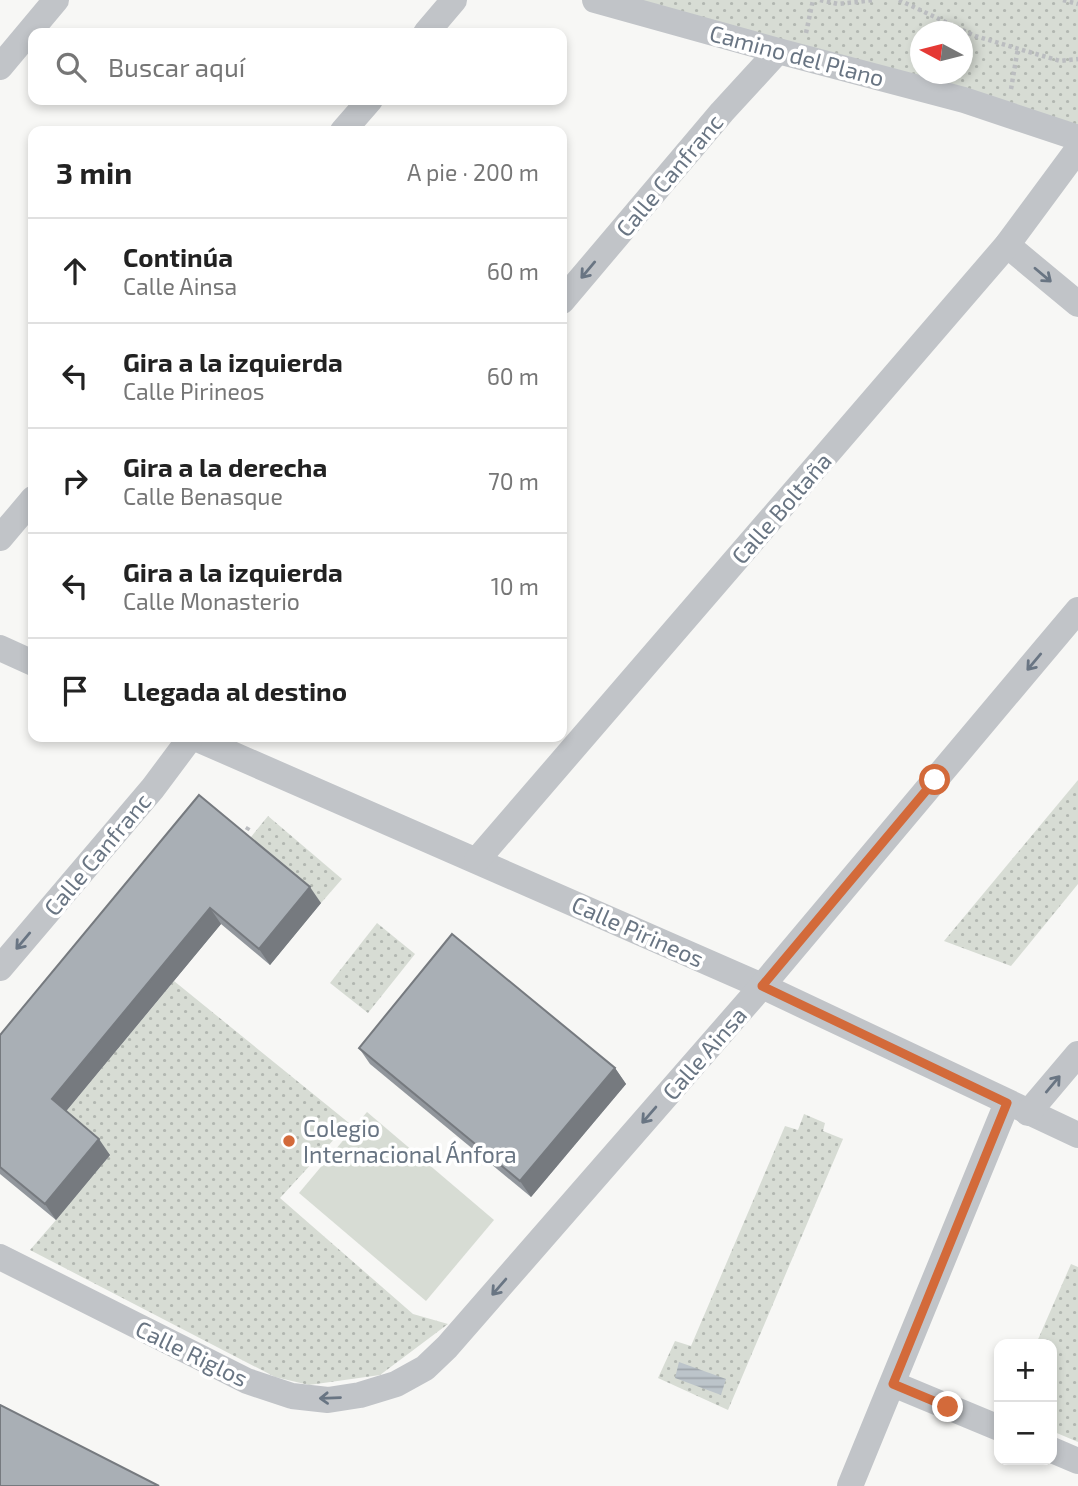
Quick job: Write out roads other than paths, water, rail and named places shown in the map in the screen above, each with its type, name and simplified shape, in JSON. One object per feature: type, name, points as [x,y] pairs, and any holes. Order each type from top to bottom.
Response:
[{"type":"street","points":[[32,28],[56,0]]},
{"type":"street","points":[[430,28],[454,0]]},
{"type":"street","name":"Camino del Plano","points":[[595,0],[964,100],[1078,138]]},
{"type":"street","points":[[0,66],[28,33]]},
{"type":"street","name":"Calle Canfranc","points":[[567,295],[722,112],[778,51]]},
{"type":"street","points":[[348,126],[366,105]]},
{"type":"street","name":"Calle Boltaña","points":[[477,860],[1007,245],[1078,149]]},
{"type":"street","points":[[1007,245],[1078,304]]},
{"type":"street","points":[[0,538],[28,505]]},
{"type":"street","name":"Calle Ainsa","points":[[396,1384],[425,1368],[447,1347],[762,986],[1078,610]]},
{"type":"street","points":[[0,648],[28,661]]},
{"type":"street","name":"Calle Canfranc","points":[[0,968],[153,788],[188,742]]},
{"type":"street","name":"Calle Pirineos","points":[[204,742],[762,986],[1078,1135]]},
{"type":"street","points":[[850,1486],[893,1384],[1018,1108],[1078,1054]]},
{"type":"street","name":"Calle Riglos","points":[[0,1257],[247,1381],[292,1396],[328,1400],[360,1395],[396,1384]]},
{"type":"street","points":[[893,1384],[994,1426]]},
{"type":"street","points":[[1057,1452],[1078,1461]]},
{"type":"place","name":"Colegio Internacional Ánfora","points":[[289,1141]]}]
